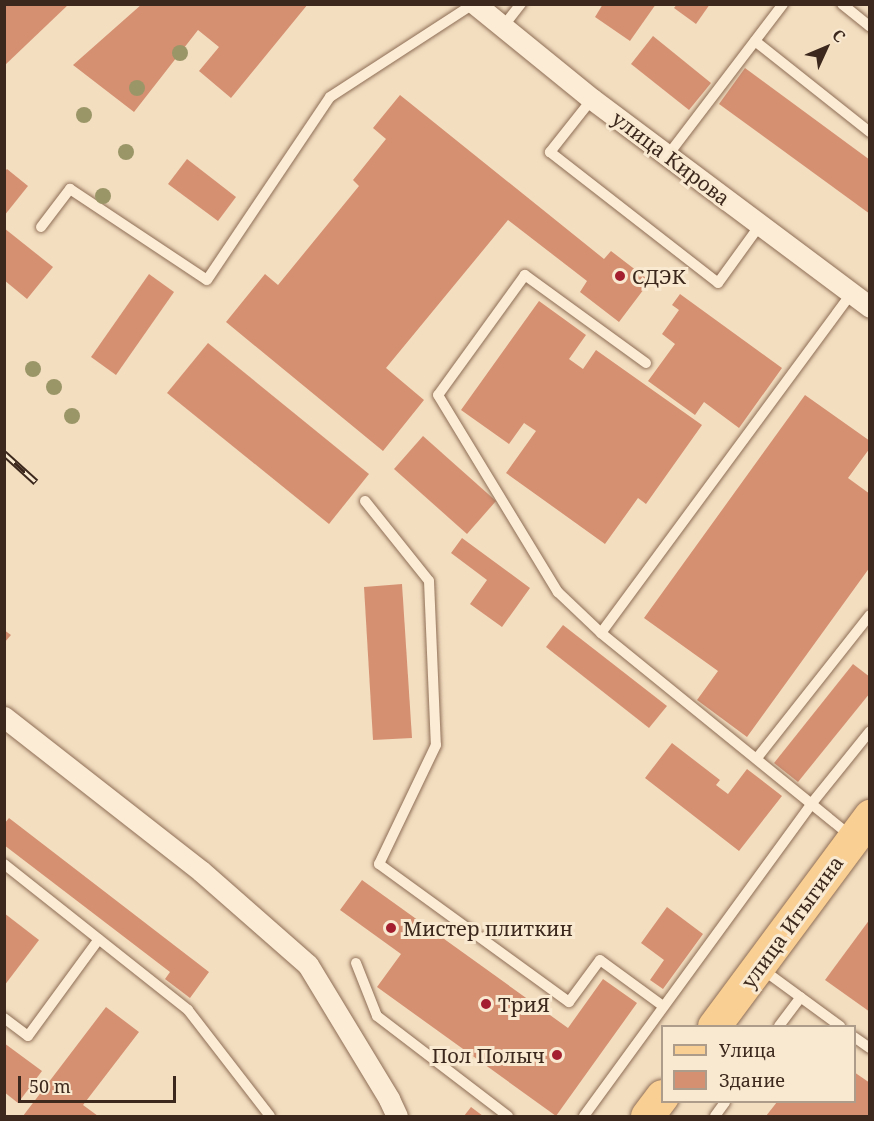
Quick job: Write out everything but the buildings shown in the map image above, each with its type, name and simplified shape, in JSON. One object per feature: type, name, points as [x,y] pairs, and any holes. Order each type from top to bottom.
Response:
[{"type":"main road","name":"улица Итыгина","points":[[715,1025],[862,827]]},
{"type":"main road","points":[[647,1116],[661,1098]]},
{"type":"street","name":"улица Кирова","points":[[474,4],[592,99],[870,307]]},
{"type":"street","points":[[4,717],[201,871],[308,965],[397,1116]]},
{"type":"lane","points":[[41,227],[70,189],[207,279],[330,97],[474,4]]},
{"type":"lane","points":[[502,28],[521,4]]},
{"type":"lane","points":[[668,156],[783,4]]},
{"type":"lane","points":[[842,4],[870,27]]},
{"type":"lane","points":[[755,41],[870,132]]},
{"type":"lane","points":[[592,99],[550,152],[718,283],[760,225]]},
{"type":"lane","points":[[646,363],[525,275],[438,395],[558,591],[601,633],[812,803],[862,827]]},
{"type":"lane","points":[[601,633],[851,294]]},
{"type":"lane","points":[[365,501],[429,581],[436,745],[379,864],[569,1002],[600,960],[663,1006]]},
{"type":"lane","points":[[757,758],[870,615]]},
{"type":"lane","points":[[584,1116],[812,803],[870,731]]},
{"type":"lane","points":[[4,864],[188,1010],[270,1116]]},
{"type":"lane","points":[[4,1018],[28,1036],[99,939]]},
{"type":"lane","points":[[356,963],[377,1016],[508,1116]]},
{"type":"lane","points":[[759,967],[839,1025]]},
{"type":"lane","points":[[780,1025],[801,997]]},
{"type":"lane","points":[[856,1038],[870,1048]]},
{"type":"lane","points":[[715,1116],[724,1103]]},
{"type":"railway","points":[[4,453],[36,482]]},
{"type":"place","name":"СДЭК","points":[[620,276]]},
{"type":"place","name":"Мистер плиткин","points":[[391,928]]},
{"type":"place","name":"ТриЯ","points":[[486,1004]]},
{"type":"place","name":"Пол Полыч","points":[[557,1055]]}]
